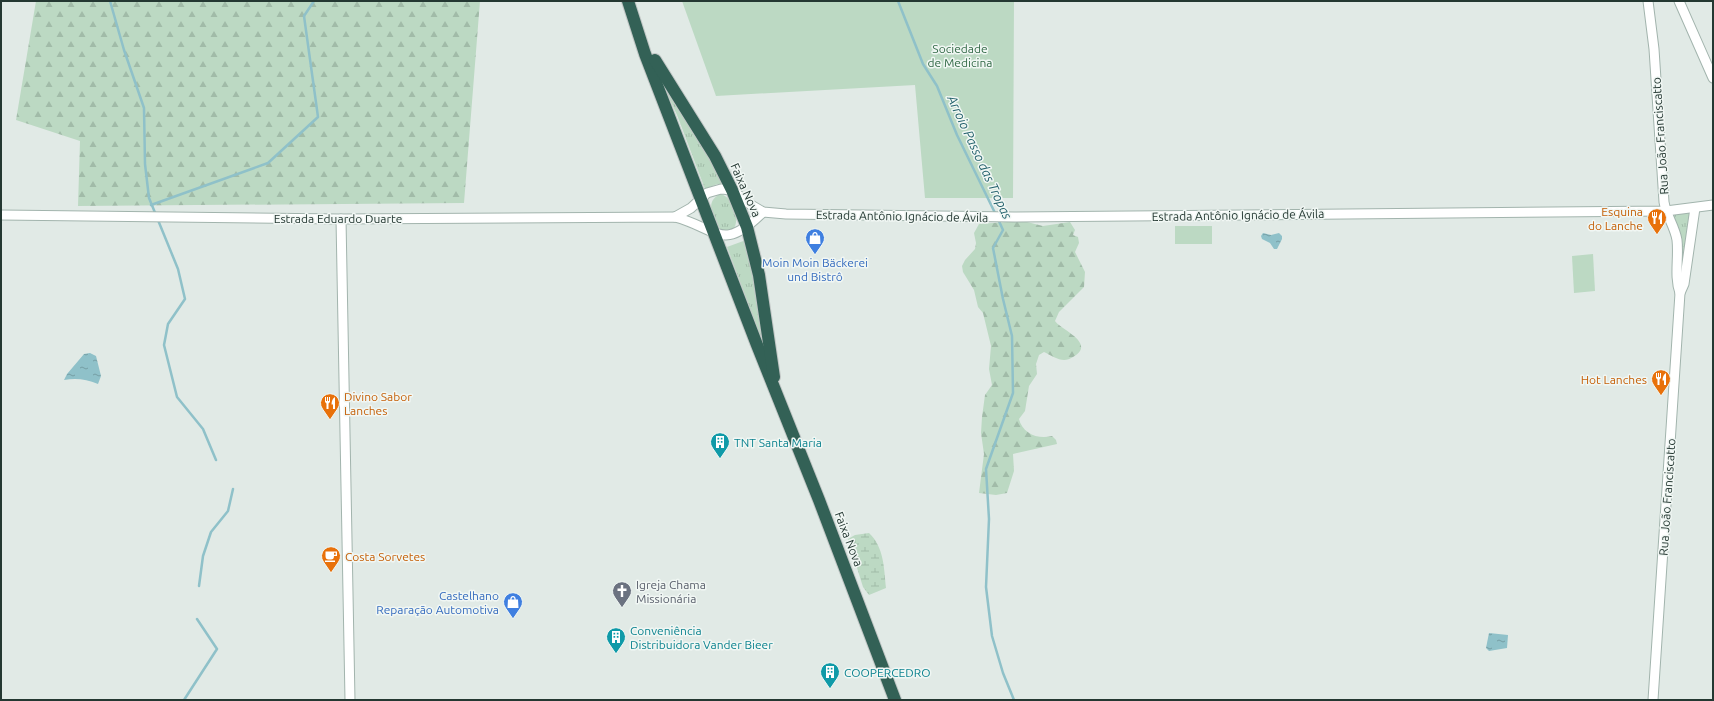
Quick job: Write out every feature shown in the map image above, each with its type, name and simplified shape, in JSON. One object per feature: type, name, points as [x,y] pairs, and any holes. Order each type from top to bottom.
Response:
[{"type":"highway","name":"Faixa Nova","points":[[628,1],[645,54],[895,700]]},
{"type":"highway","name":"Faixa Nova","points":[[636,23],[661,72],[700,132],[732,190],[748,227],[759,275],[775,388]]},
{"type":"street","name":"Rua João Franciscatto","points":[[1648,1],[1654,49],[1666,211],[1677,242],[1677,283],[1680,293]]},
{"type":"street","points":[[1678,1],[1713,78]]},
{"type":"street","points":[[675,217],[691,208],[700,197],[714,190],[732,190]]},
{"type":"street","name":"Estrada Antônio Ignácio de Ávila","points":[[732,190],[751,205],[763,212],[786,214],[1014,218],[1666,211],[1713,206]]},
{"type":"street","name":"Rua João Franciscatto","points":[[1653,700],[1680,293],[1684,284],[1695,208]]},
{"type":"street","points":[[714,233],[726,236],[736,233],[748,227],[763,212]]},
{"type":"street","name":"Estrada Eduardo Duarte","points":[[1,215],[341,219],[675,217],[689,221],[714,233]]},
{"type":"street","points":[[341,219],[350,700]]},
{"type":"green space","points":[[36,1],[480,1],[464,203],[78,206],[80,141],[16,120]]},
{"type":"green space","name":"Sociedade de Medicina","points":[[682,1],[1014,1],[1013,198],[925,198],[915,85],[716,96]]},
{"type":"green space","points":[[660,79],[695,128],[724,184],[717,184],[705,189],[677,115]]},
{"type":"green space","points":[[721,194],[725,196],[732,204],[736,215],[733,230],[723,232],[713,217],[711,206],[712,201]]},
{"type":"green space","points":[[1689,213],[1690,215],[1682,275],[1680,240],[1671,216],[1674,214]]},
{"type":"green space","points":[[1023,221],[1043,226],[1070,222],[1075,230],[1073,235],[1078,237],[1079,243],[1075,252],[1085,272],[1084,287],[1059,312],[1055,321],[1058,325],[1075,337],[1081,347],[1079,352],[1066,360],[1055,358],[1044,352],[1039,355],[1036,364],[1037,374],[1029,386],[1025,411],[1019,419],[1023,428],[1027,432],[1041,437],[1052,436],[1056,440],[1057,444],[1013,454],[1014,471],[1007,493],[996,495],[979,493],[984,454],[981,433],[982,417],[985,395],[992,385],[989,369],[991,346],[983,313],[978,307],[974,290],[963,272],[962,266],[965,260],[975,249],[976,243],[974,233],[979,224]]},
{"type":"green space","points":[[1175,226],[1212,226],[1212,244],[1175,244]]},
{"type":"green space","points":[[746,240],[760,303],[769,360],[727,247]]},
{"type":"green space","points":[[1593,254],[1595,291],[1574,293],[1572,256]]},
{"type":"green space","points":[[869,533],[878,545],[880,551],[884,566],[886,588],[869,595],[863,587],[848,539],[855,535]]},
{"type":"water","points":[[1263,233],[1271,235],[1279,233],[1282,236],[1277,249],[1274,249],[1270,243],[1262,239],[1261,236]]},
{"type":"water","points":[[90,353],[96,356],[101,376],[98,384],[81,379],[64,380],[67,374],[84,354]]},
{"type":"water","points":[[1489,633],[1508,635],[1507,648],[1489,651],[1486,648]]},
{"type":"waterway","points":[[110,1],[124,50],[144,108],[145,164],[149,198],[178,269],[185,299],[168,324],[164,345],[177,397],[203,429],[216,460]]},
{"type":"waterway","points":[[151,205],[268,163],[318,117],[304,16],[314,1]]},
{"type":"waterway","name":"Arroio Passo das Tropas","points":[[898,1],[923,64],[937,86],[957,135],[996,215]]},
{"type":"waterway","name":"Arroio Passo das Tropas","points":[[998,219],[1003,230],[993,248],[1012,336],[1013,393],[986,469],[989,519],[986,587],[992,636],[1003,673],[1014,700]]},
{"type":"waterway","points":[[199,586],[203,556],[211,532],[228,511],[233,489]]},
{"type":"waterway","points":[[184,700],[217,649],[197,619]]},
{"type":"place","name":"Esquina do Lanche","points":[[1657,235]]},
{"type":"place","name":"Moin Moin Bäckerei und Bistrô","points":[[815,255]]},
{"type":"place","name":"Hot Lanches","points":[[1661,396]]},
{"type":"place","name":"Divino Sabor Lanches","points":[[330,420]]},
{"type":"place","name":"TNT Santa Maria","points":[[720,459]]},
{"type":"place","name":"Costa Sorvetes","points":[[331,573]]},
{"type":"place","name":"Igreja Chama Missionária","points":[[622,608]]},
{"type":"place","name":"Castelhano Reparação Automotiva","points":[[513,619]]},
{"type":"place","name":"Conveniência Distribuidora Vander Bieer","points":[[616,654]]},
{"type":"place","name":"COOPERCEDRO","points":[[830,689]]}]
